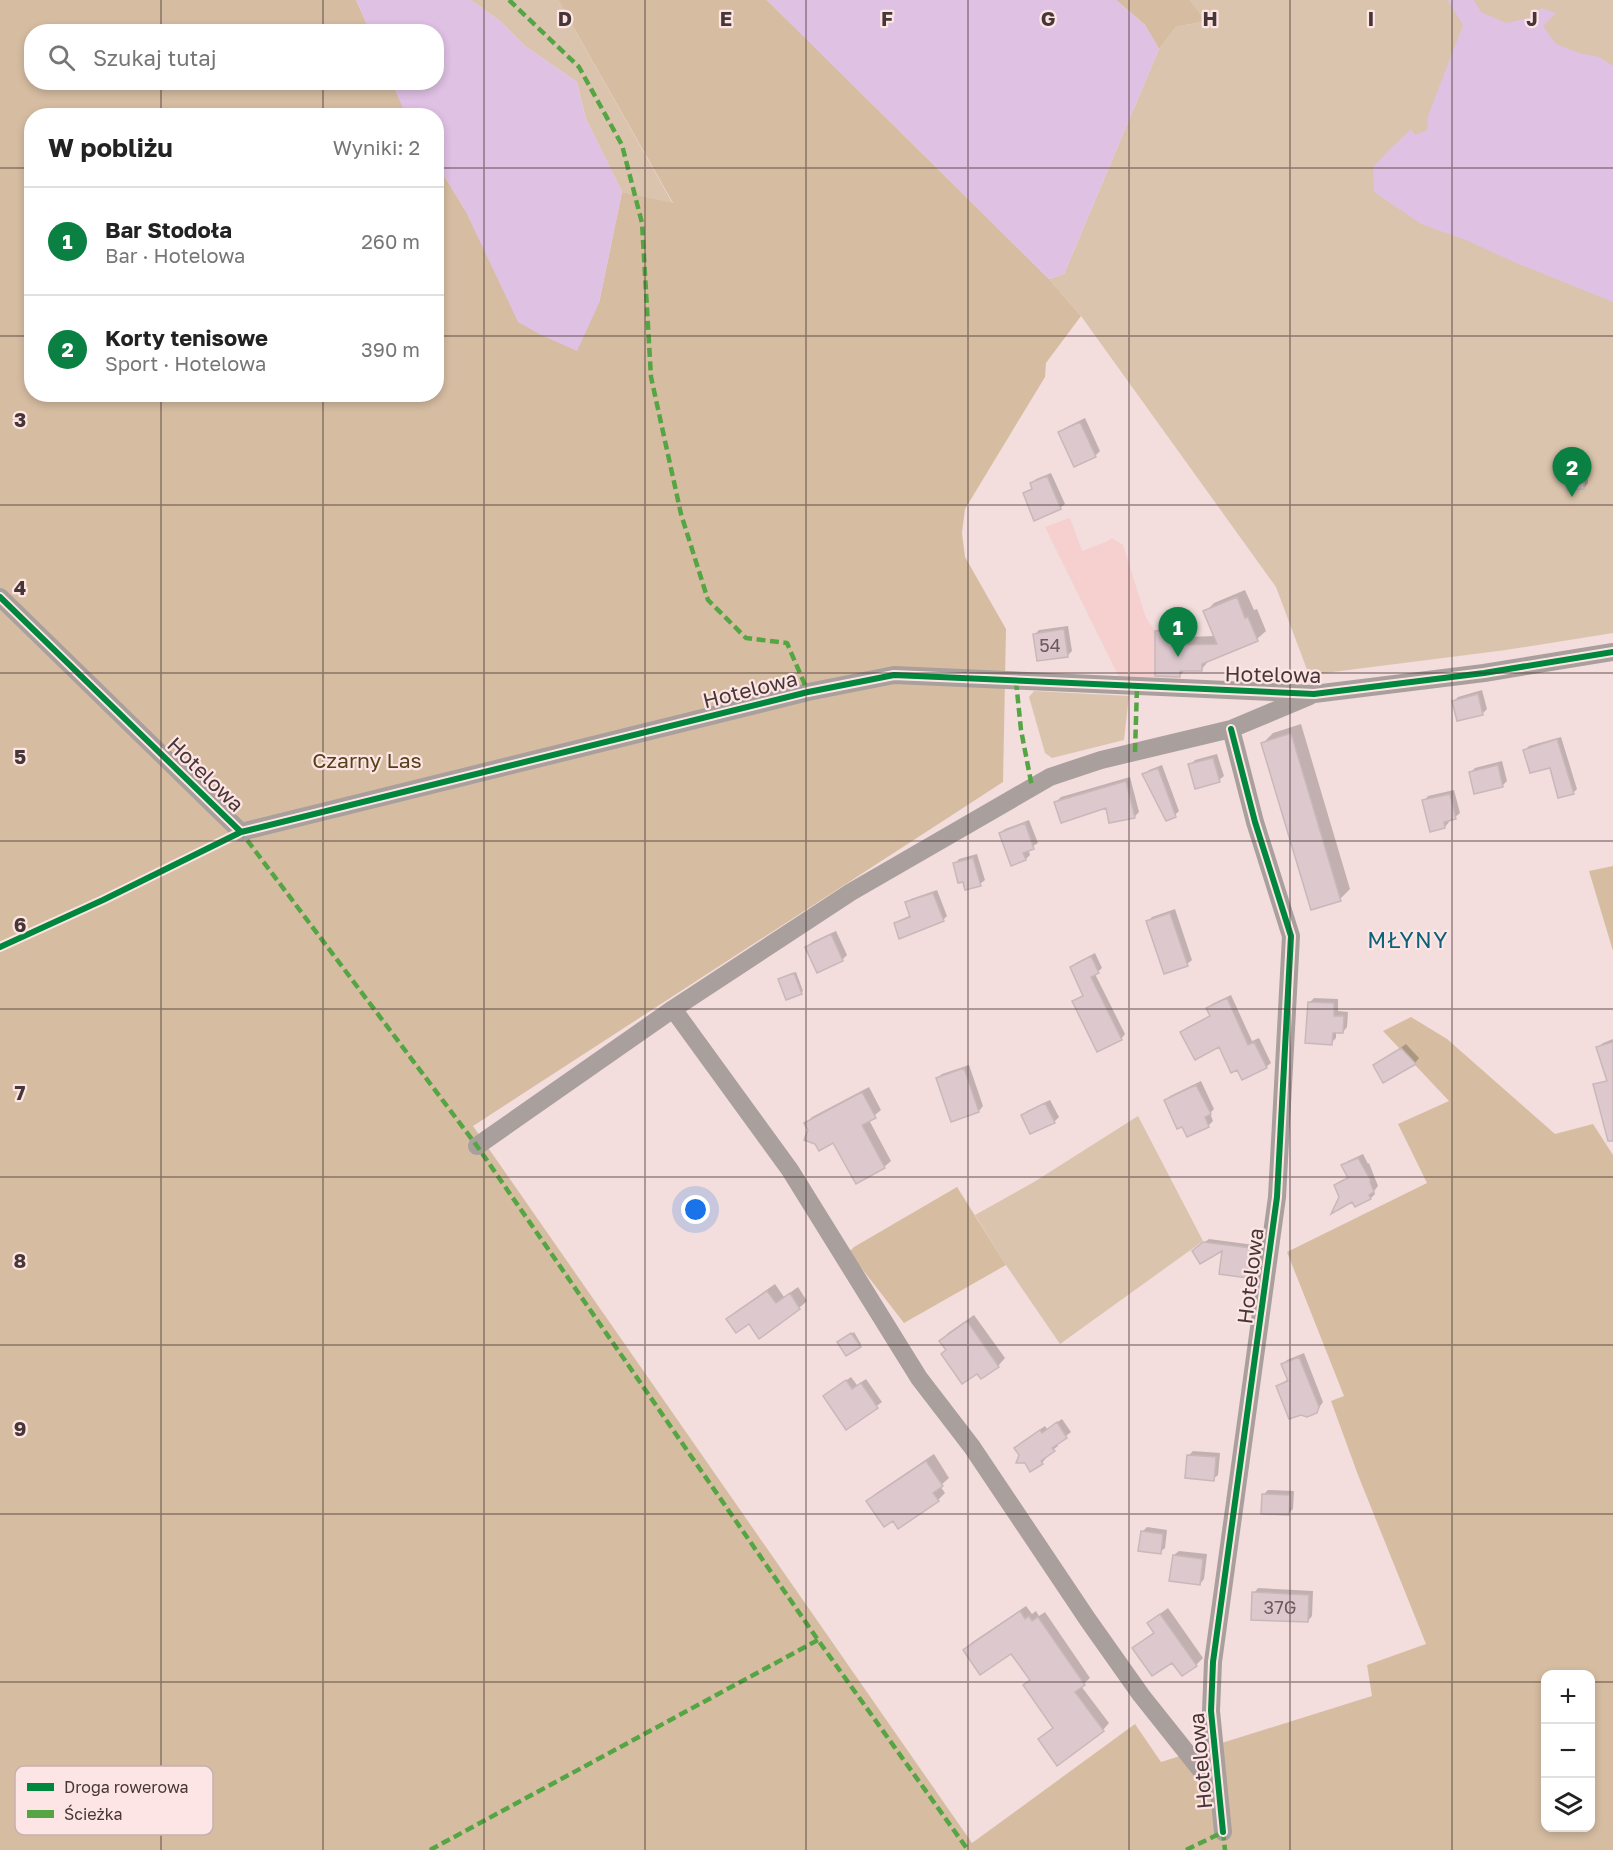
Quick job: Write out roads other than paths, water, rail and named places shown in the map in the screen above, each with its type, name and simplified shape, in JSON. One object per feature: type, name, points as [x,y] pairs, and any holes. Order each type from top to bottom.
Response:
[{"type":"street","name":"Hotelowa","points":[[0,597],[241,832],[796,694],[894,675],[1314,694],[1484,673],[1613,652]]},
{"type":"street","name":"Hotelowa","points":[[477,1146],[673,1009],[851,892],[1050,777],[1101,760],[1231,729],[1314,694]]},
{"type":"street","name":"Hotelowa","points":[[1222,1832],[1212,1711],[1213,1662],[1277,1197],[1290,936],[1255,822],[1231,729]]},
{"type":"street","name":"Hotelowa","points":[[673,1009],[789,1170],[919,1378],[972,1447],[1141,1695],[1219,1793]]},
{"type":"place","name":"Korty tenisowe","points":[[1572,497]]},
{"type":"place","name":"Bar Stodoła","points":[[1178,657]]},
{"type":"district","name":"MŁYNY","points":[[1408,939]]},
{"type":"park label","name":"Czarny Las","points":[[367,760]]}]
